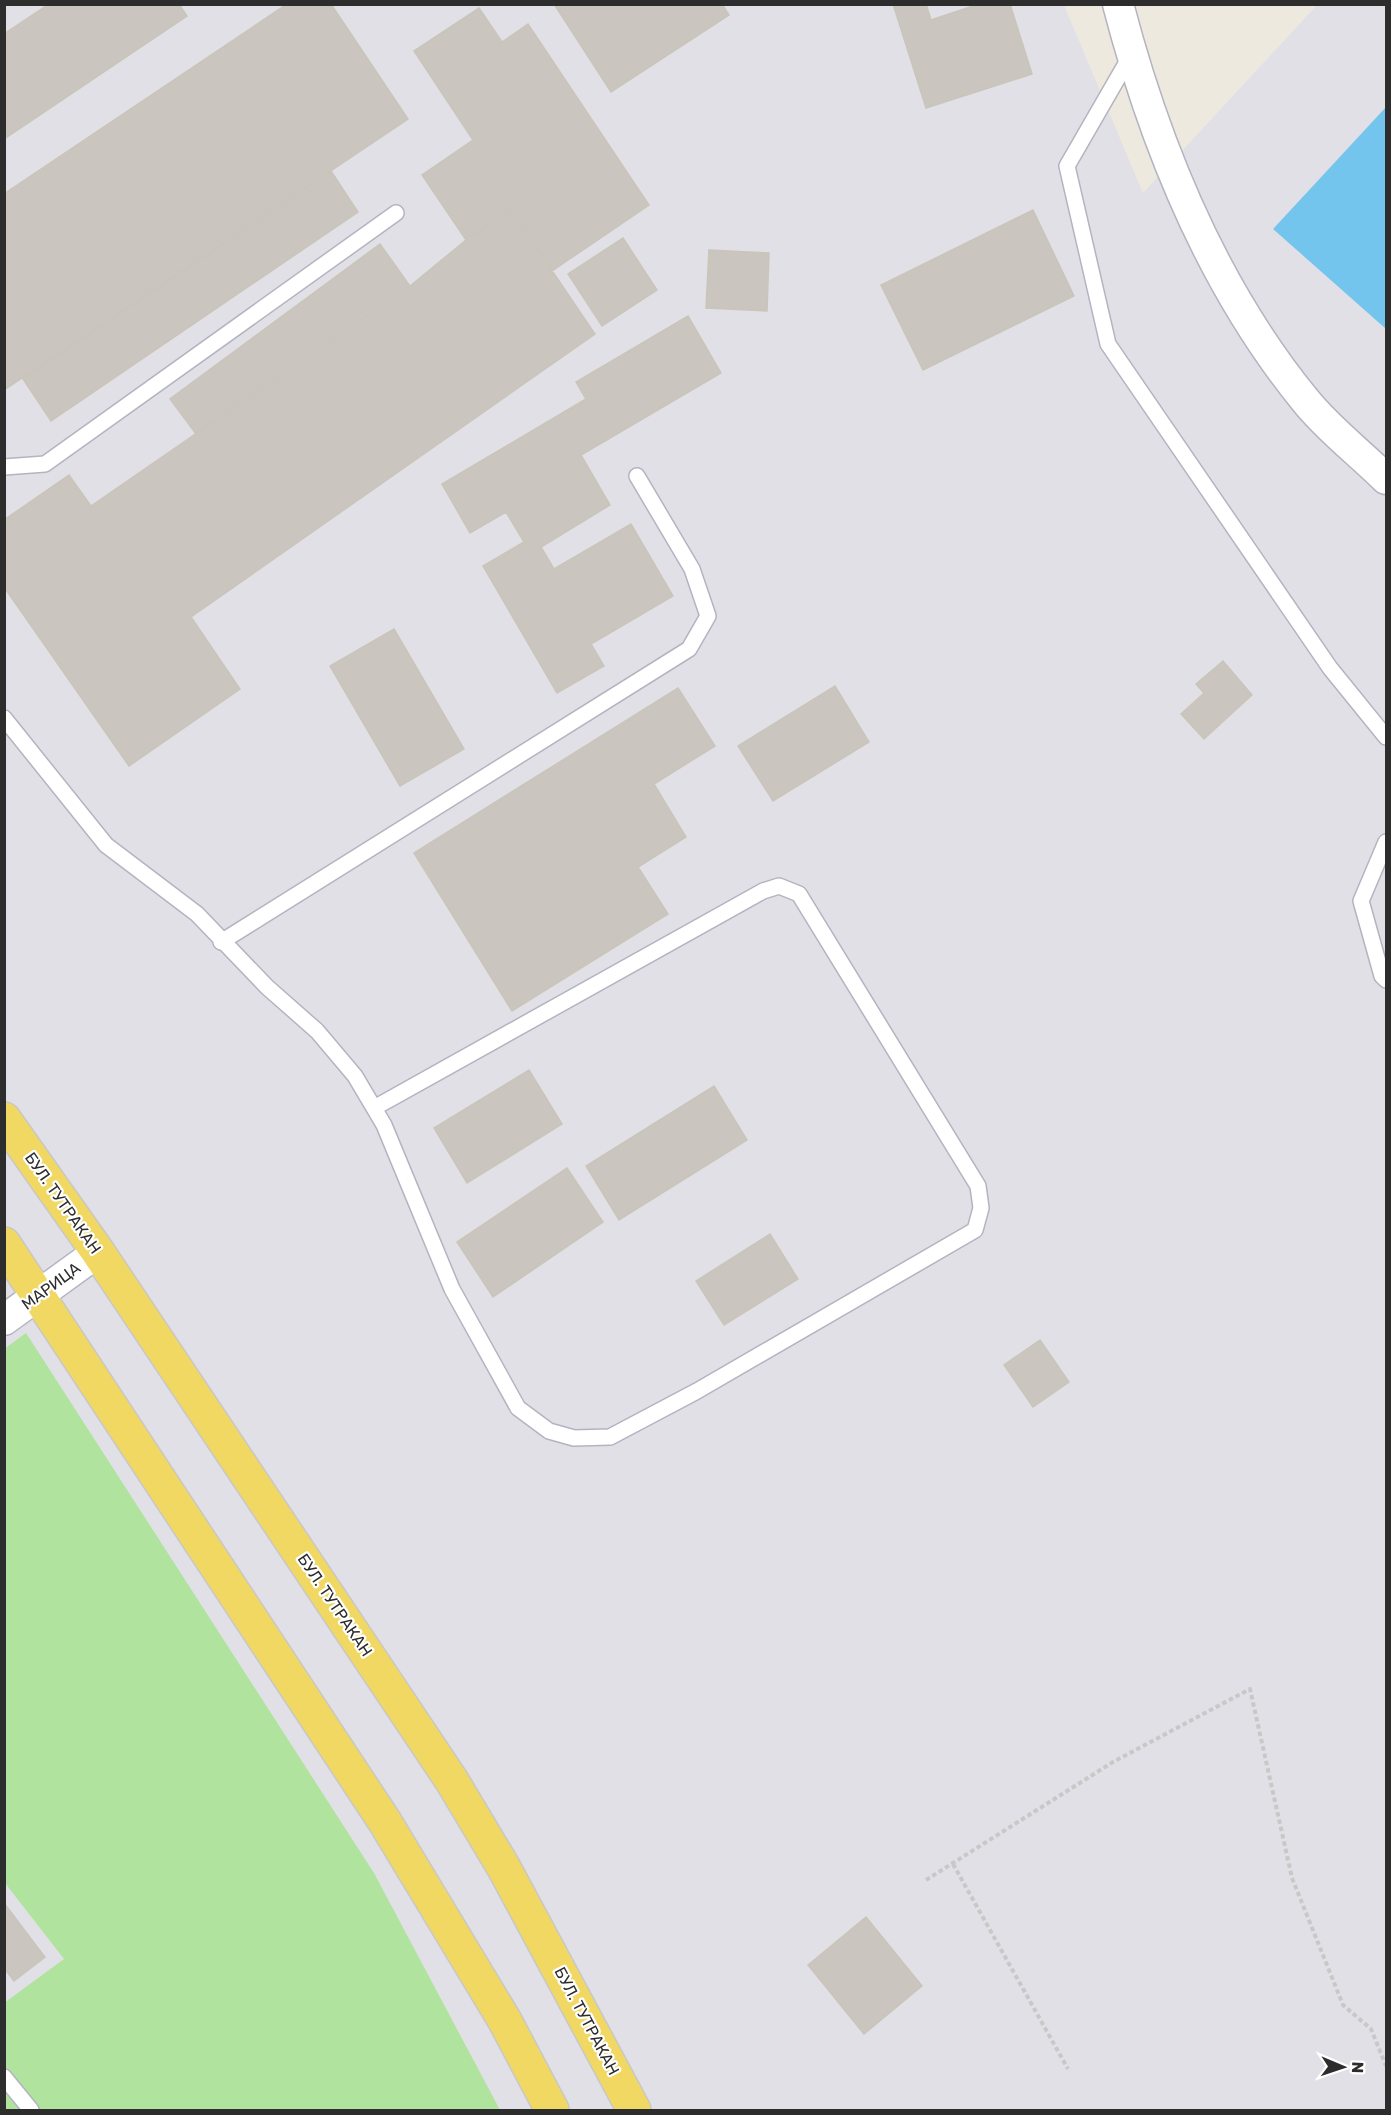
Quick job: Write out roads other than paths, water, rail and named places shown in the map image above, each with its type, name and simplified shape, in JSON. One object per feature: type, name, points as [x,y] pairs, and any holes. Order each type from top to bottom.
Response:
[{"type":"main road","name":"БУЛ. ТУТРАКАН","points":[[4,1119],[98,1252],[452,1780],[504,1868],[634,2110]]},
{"type":"main road","points":[[4,1244],[39,1293],[385,1822],[505,2021],[552,2110]]},
{"type":"street","points":[[1118,4],[1131,55],[1174,177],[1232,298],[1306,402],[1386,479]]},
{"type":"street","name":"МАРИЦА","points":[[4,1320],[98,1252]]},
{"type":"lane","points":[[1131,55],[1067,166],[1108,344],[1330,668],[1386,737]]},
{"type":"lane","points":[[4,467],[45,464],[396,213]]},
{"type":"lane","points":[[221,942],[689,649],[708,616],[692,569],[637,476]]},
{"type":"lane","points":[[4,718],[106,846],[196,914],[221,942],[316,1031],[355,1076],[384,1125],[452,1289],[518,1408],[549,1431],[574,1438],[610,1437],[697,1391],[975,1230],[981,1208],[978,1186],[799,894],[779,886],[763,891],[374,1108]]},
{"type":"lane","points":[[1386,842],[1361,901],[1382,976],[1386,980]]},
{"type":"lane","points":[[4,2077],[31,2110]]},
{"type":"water","points":[[1386,107],[1386,329],[1273,229]]}]
